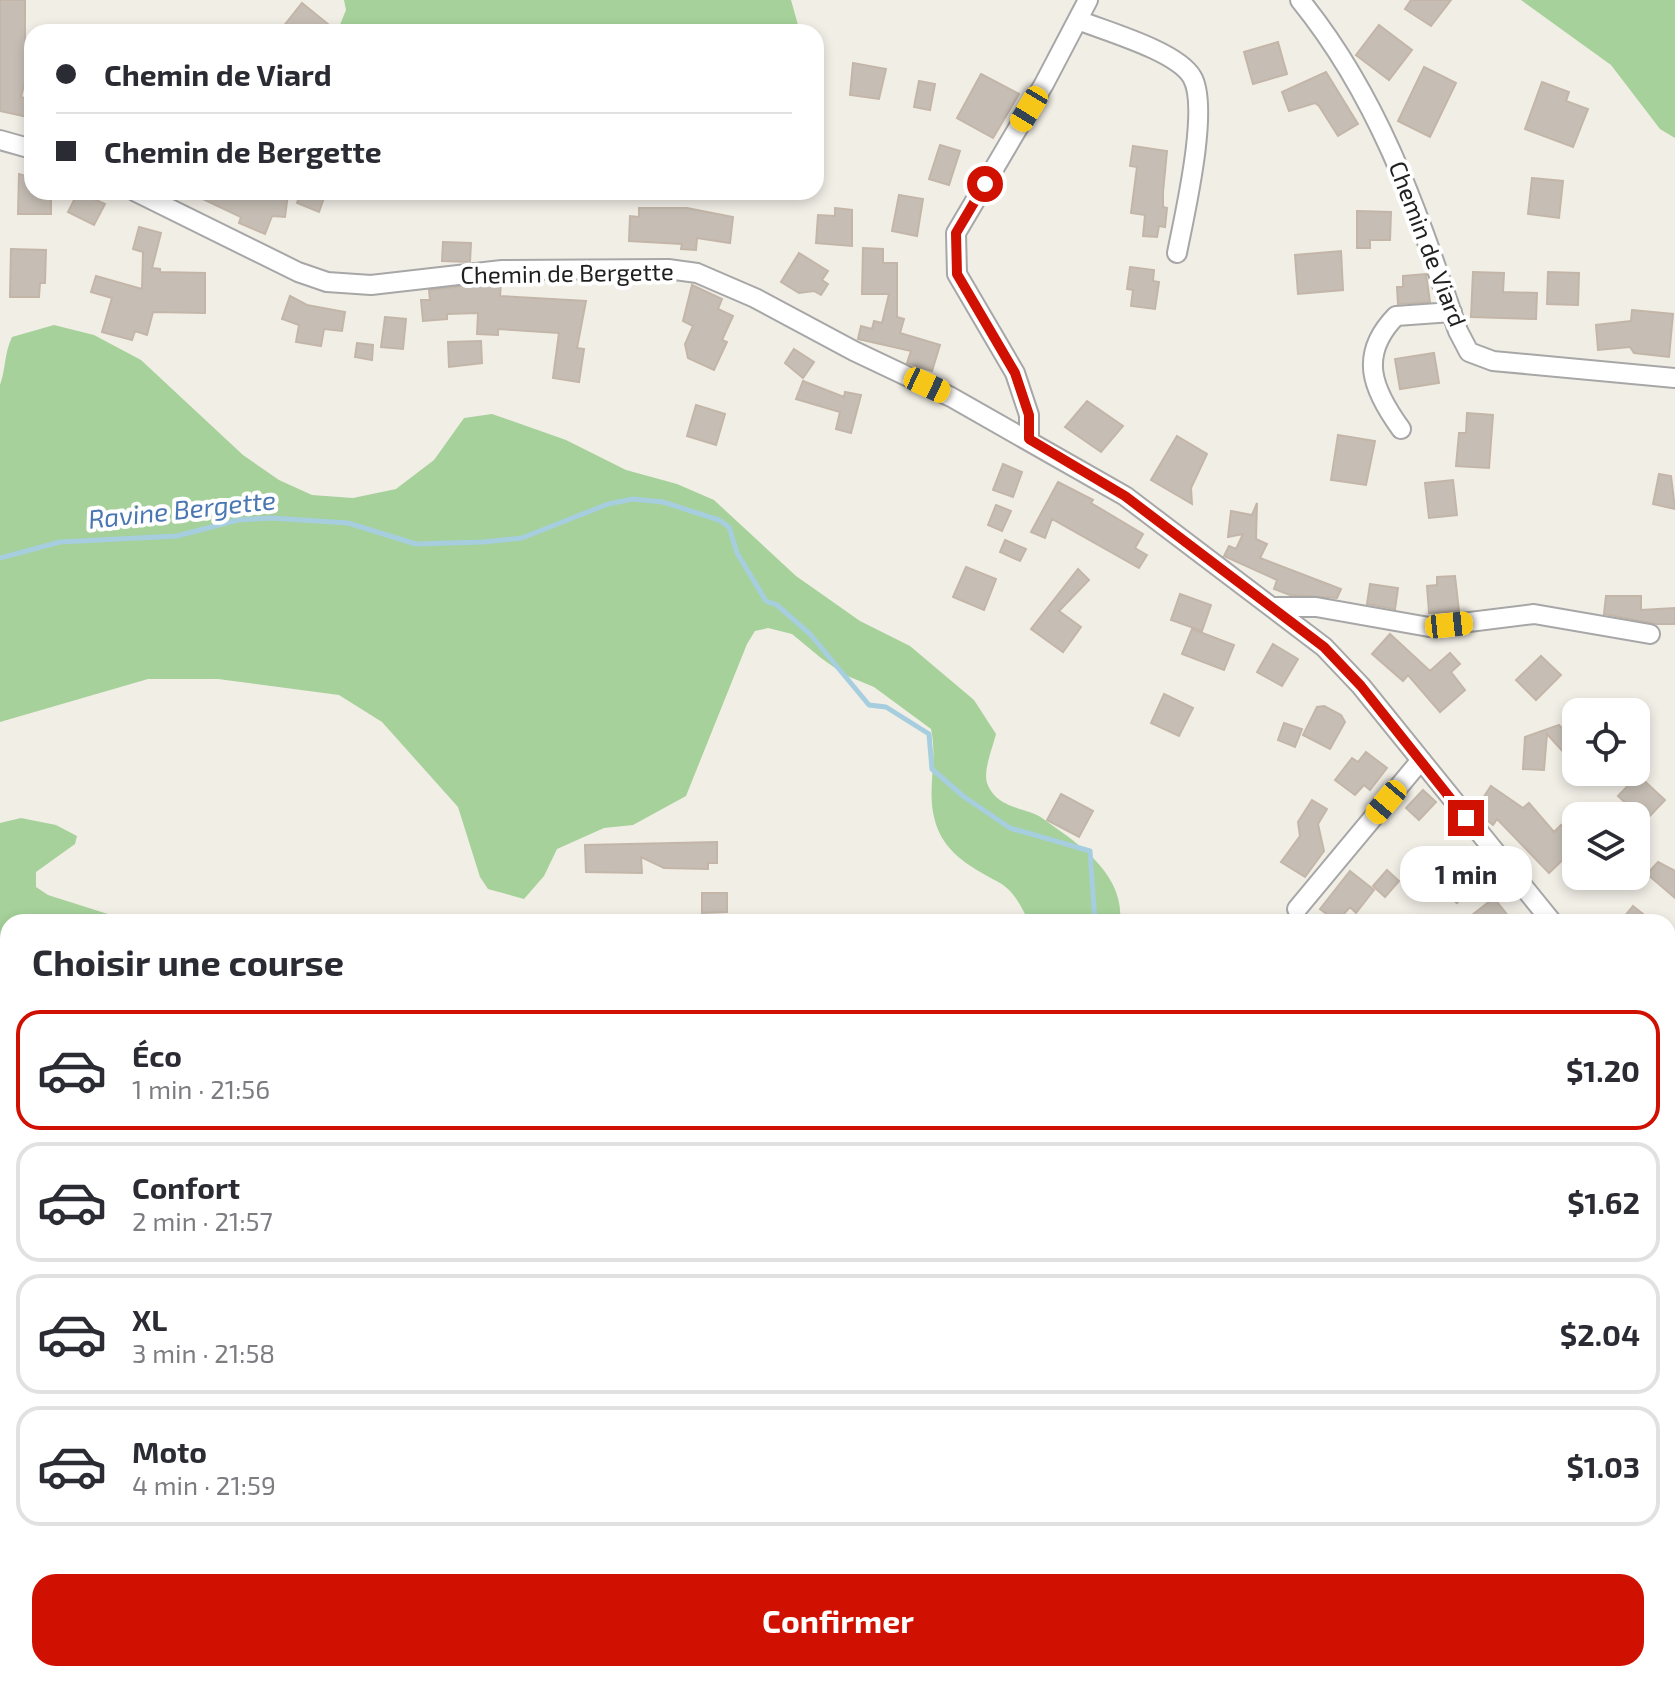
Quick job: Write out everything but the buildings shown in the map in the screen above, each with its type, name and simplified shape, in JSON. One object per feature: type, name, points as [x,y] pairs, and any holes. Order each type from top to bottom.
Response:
[{"type":"street","points":[[1029,439],[1029,415],[1015,373],[957,274],[956,233],[1088,0]]},
{"type":"street","name":"Chemin de Viard","points":[[1300,0],[1323,29],[1359,90],[1410,188],[1452,312],[1469,352],[1493,361],[1675,378]]},
{"type":"street","points":[[1078,20],[1178,64],[1192,77],[1197,99],[1194,160],[1177,253]]},
{"type":"street","points":[[0,140],[24,147]]},
{"type":"street","name":"Chemin de Bergette","points":[[152,200],[298,272],[327,282],[371,285],[502,270],[668,269],[697,273],[755,298],[1029,439],[1125,496],[1276,607],[1324,647],[1421,760],[1546,914]]},
{"type":"street","points":[[1401,429],[1386,409],[1371,370],[1374,346],[1396,316],[1452,312]]},
{"type":"street","points":[[1276,607],[1316,607],[1429,627],[1534,614],[1650,634]]},
{"type":"street","points":[[1297,909],[1421,760]]},
{"type":"green space","points":[[344,0],[791,0],[798,24],[340,24],[346,10]]},
{"type":"green space","points":[[1521,0],[1675,0],[1675,138],[1660,129],[1611,65]]},
{"type":"green space","points":[[54,325],[94,335],[141,360],[243,455],[279,480],[312,495],[353,498],[396,489],[434,460],[464,418],[492,414],[566,440],[626,470],[677,484],[714,500],[796,576],[860,621],[910,646],[974,700],[996,734],[986,772],[992,792],[1005,803],[1036,814],[1096,861],[1115,889],[1120,914],[1025,914],[1009,890],[958,856],[939,832],[932,806],[931,729],[874,687],[845,675],[792,634],[768,628],[755,631],[747,644],[686,796],[633,825],[604,828],[557,849],[544,876],[524,899],[488,889],[480,877],[458,807],[382,722],[339,695],[218,679],[148,679],[0,722],[0,385],[12,337]]},
{"type":"green space","points":[[21,818],[56,825],[77,836],[75,844],[36,872],[36,887],[48,895],[108,914],[0,914],[0,823]]},
{"type":"waterway","name":"Ravine Bergette","points":[[0,558],[60,542],[177,536],[238,520],[271,518],[348,523],[416,544],[522,538],[608,504],[633,499],[663,502],[719,520],[729,527],[737,553],[766,601],[777,605],[810,634],[869,705],[886,707],[929,734],[932,769],[963,796],[1010,828],[1090,851],[1094,914]]},
{"type":"route","points":[[985,184],[956,233],[957,274],[977,314],[1015,373],[1029,415],[1029,439],[1125,496],[1276,607],[1324,647],[1361,686],[1466,818]]}]
